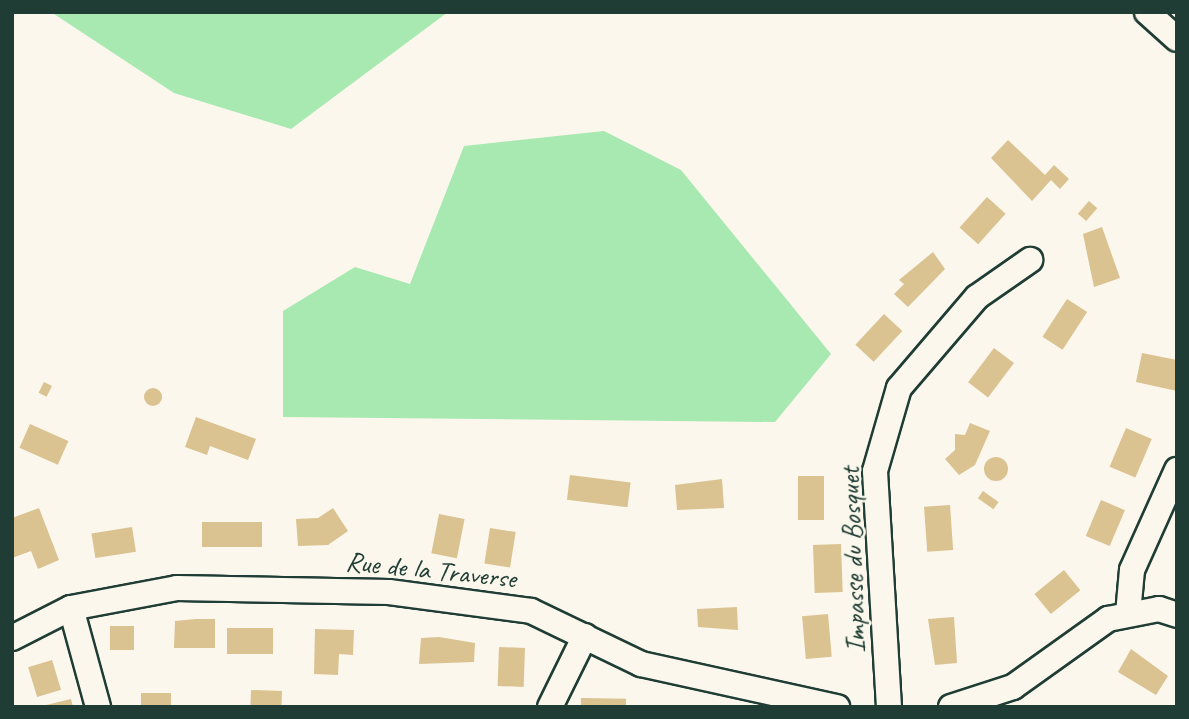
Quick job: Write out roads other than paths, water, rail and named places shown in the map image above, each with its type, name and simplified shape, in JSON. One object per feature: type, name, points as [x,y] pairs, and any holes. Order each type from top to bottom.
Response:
[{"type":"street","points":[[1147,12],[1177,39]]},
{"type":"street","name":"Impasse du Bosquet","points":[[889,707],[875,471],[900,388],[977,297],[1030,260]]},
{"type":"street","points":[[1128,614],[1132,570],[1177,470]]},
{"type":"street","name":"Rue de la Traverse","points":[[12,638],[71,608],[177,588],[389,592],[531,611],[641,664],[770,699],[837,707]]},
{"type":"street","points":[[71,608],[99,707]]},
{"type":"street","points":[[951,707],[1013,687],[1108,619],[1159,610],[1177,615]]},
{"type":"street","points":[[550,707],[585,636]]}]
